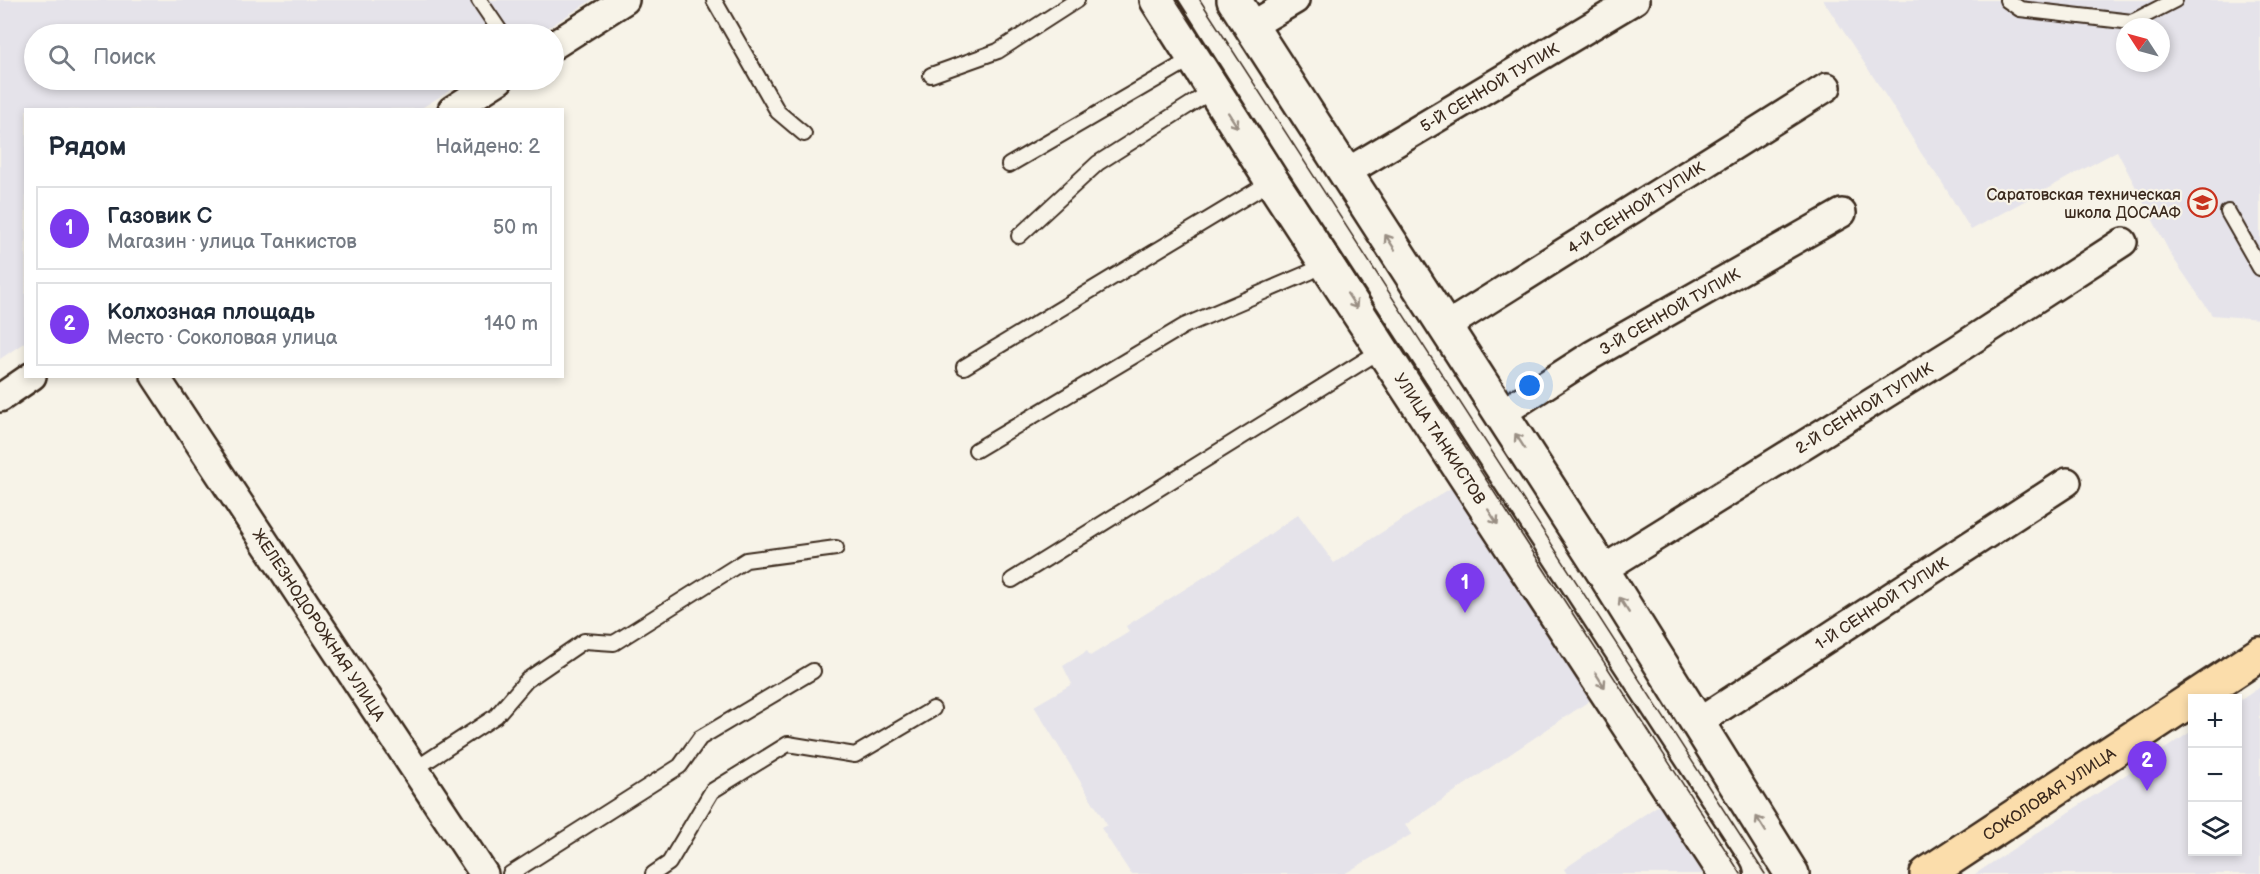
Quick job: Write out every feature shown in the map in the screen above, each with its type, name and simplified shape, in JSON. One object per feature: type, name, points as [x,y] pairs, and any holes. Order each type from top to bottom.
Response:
[{"type":"main road","name":"УЛИЦА ТАНКИСТОВ","points":[[1157,0],[1272,181],[1726,874]]},
{"type":"main road","points":[[1242,13],[1502,413],[1792,874]]},
{"type":"main road","name":"СОКОЛОВАЯ УЛИЦА","points":[[1927,874],[2260,654]]},
{"type":"street","points":[[564,39],[625,0]]},
{"type":"street","points":[[1242,13],[1295,0]]},
{"type":"street","name":"5-Й СЕННОЙ ТУПИК","points":[[1345,173],[1635,0]]},
{"type":"street","name":"4-Й СЕННОЙ ТУПИК","points":[[1445,327],[1827,87]]},
{"type":"street","points":[[455,108],[484,90]]},
{"type":"street","name":"3-Й СЕННОЙ ТУПИК","points":[[1502,413],[1592,355],[1842,213]]},
{"type":"street","name":"2-Й СЕННОЙ ТУПИК","points":[[1602,570],[1958,349],[2123,242]]},
{"type":"street","points":[[0,398],[30,378]]},
{"type":"street","name":"ЖЕЛЕЗНОДОРОЖНАЯ УЛИЦА","points":[[156,378],[484,874]]},
{"type":"street","name":"1-Й СЕННОЙ ТУПИК","points":[[1697,723],[2067,482]]},
{"type":"lane","points":[[479,0],[495,24]]},
{"type":"lane","points":[[714,0],[778,112],[804,134]]},
{"type":"lane","points":[[931,75],[998,51],[1077,0]]},
{"type":"lane","points":[[2007,0],[2020,9],[2132,22],[2175,0]]},
{"type":"lane","points":[[1009,165],[1193,58]]},
{"type":"lane","points":[[1019,236],[1098,163],[1213,90]]},
{"type":"lane","points":[[964,368],[1272,181]]},
{"type":"lane","points":[[2228,212],[2260,268]]},
{"type":"lane","points":[[976,450],[1184,326],[1310,272],[1326,262]]},
{"type":"lane","points":[[1012,580],[1383,349]]},
{"type":"lane","points":[[415,769],[496,716],[527,680],[584,641],[614,643],[746,560],[836,548]]},
{"type":"lane","points":[[510,874],[680,766],[700,738],[813,671]]},
{"type":"lane","points":[[652,874],[669,863],[712,791],[788,744],[855,755],[933,709]]},
{"type":"shaded area","points":[[0,0],[592,0],[554,24],[24,24],[24,90],[451,90],[422,108],[24,108],[24,343],[0,359]]},
{"type":"shaded area","points":[[1823,0],[2260,0],[2260,319],[2212,315],[2171,255],[2117,151],[1971,230]]},
{"type":"shaded area","points":[[1457,484],[1595,697],[1405,825],[1412,834],[1344,874],[1131,874],[1101,828],[1107,825],[1034,706],[1072,684],[1063,666],[1087,651],[1090,656],[1129,632],[1126,626],[1252,547],[1298,514],[1334,563]]},
{"type":"shaded area","points":[[2260,687],[2260,874],[1975,874],[2188,734],[2188,856],[2242,856],[2242,699]]},
{"type":"shaded area","points":[[1663,802],[1710,874],[1567,874],[1564,869]]},
{"type":"tram line","points":[[1176,0],[1741,874]]},
{"type":"tram line","points":[[1200,0],[1765,874]]},
{"type":"place","name":"Саратовская техническая школа ДОСААФ","points":[[2202,203]]},
{"type":"place","name":"Газовик С","points":[[1465,613]]},
{"type":"place","name":"Колхозная площадь","points":[[2147,791]]}]
